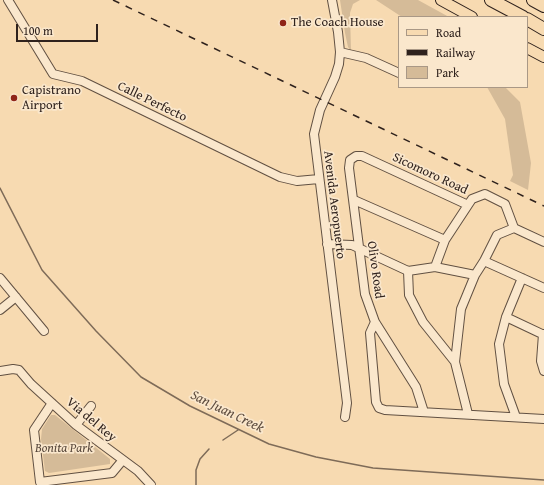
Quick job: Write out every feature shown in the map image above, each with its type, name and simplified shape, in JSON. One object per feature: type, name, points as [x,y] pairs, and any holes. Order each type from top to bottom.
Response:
[{"type":"highway","points":[[491,0],[521,16]]},
{"type":"highway","points":[[533,0],[544,6]]},
{"type":"highway","points":[[528,20],[544,29]]},
{"type":"main road","points":[[440,0],[470,16]]},
{"type":"main road","points":[[528,49],[544,57]]},
{"type":"street","name":"Calle Perfecto","points":[[8,0],[54,74],[82,81],[280,177],[297,181],[319,179]]},
{"type":"street","name":"Avenida Aeropuerto","points":[[332,0],[340,52],[336,77],[316,122],[314,134],[347,403],[345,417]]},
{"type":"street","points":[[340,52],[366,58],[398,73]]},
{"type":"street","name":"Sicomoro Road","points":[[353,157],[362,156],[468,205],[472,199],[485,194],[505,204],[514,228]]},
{"type":"street","name":"Olivo Road","points":[[353,157],[350,160],[349,168],[366,294],[375,322],[416,387],[424,412]]},
{"type":"street","points":[[354,200],[445,240]]},
{"type":"street","points":[[435,267],[445,240],[468,205]]},
{"type":"street","points":[[468,414],[455,362],[461,309],[475,276],[497,235],[514,228],[544,242]]},
{"type":"street","points":[[327,244],[352,245],[408,271],[435,267],[475,276]]},
{"type":"street","points":[[484,261],[544,288]]},
{"type":"street","points":[[408,271],[409,295],[423,322],[455,362]]},
{"type":"street","points":[[0,278],[44,331]]},
{"type":"street","points":[[516,417],[504,384],[499,344],[506,317],[522,278]]},
{"type":"street","points":[[0,310],[16,297]]},
{"type":"street","points":[[506,317],[544,334],[541,361],[544,371]]},
{"type":"street","points":[[375,322],[370,333],[376,402],[379,408],[385,410],[544,419]]},
{"type":"street","name":"Via del Rey","points":[[0,371],[13,369],[19,370],[76,425],[141,474],[151,485]]},
{"type":"street","points":[[52,403],[34,430],[40,482],[112,473],[122,461]]},
{"type":"street","points":[[76,425],[91,406]]},
{"type":"green space","points":[[340,0],[360,0],[353,4],[350,13],[351,51],[348,47]]},
{"type":"green space","points":[[376,0],[418,0],[447,16],[400,16]]},
{"type":"green space","points":[[488,88],[506,88],[520,102],[531,163],[528,190],[510,181],[513,175],[505,119]]},
{"type":"green space","name":"Bonita Park","points":[[51,415],[55,415],[110,459],[110,464],[49,473],[45,471],[41,439],[42,429]]},
{"type":"waterway","name":"San Juan Creek","points":[[0,188],[42,270],[96,331],[141,377],[190,406],[269,444],[316,457],[373,468],[544,480]]},
{"type":"waterway","points":[[223,440],[238,430]]},
{"type":"waterway","points":[[196,485],[196,470],[200,459],[209,449]]},
{"type":"railway","points":[[113,0],[544,206]]},
{"type":"place","name":"The Coach House","points":[[283,23]]},
{"type":"place","name":"Capistrano Airport","points":[[14,98]]}]
